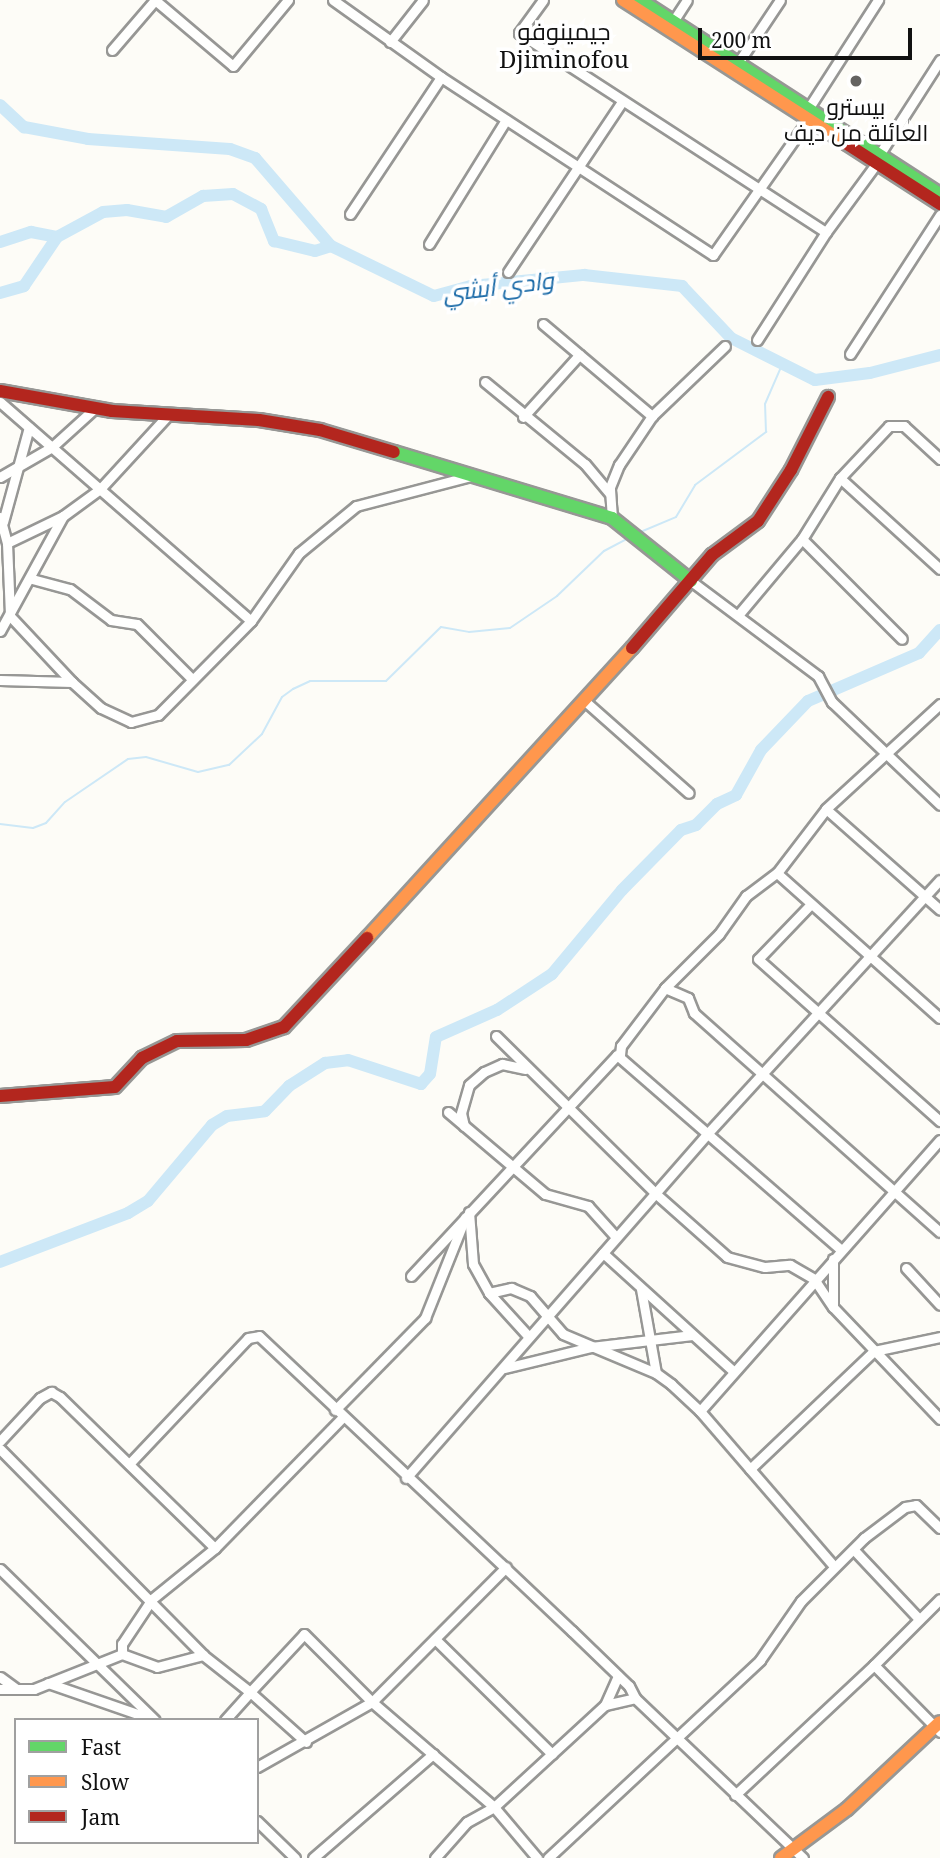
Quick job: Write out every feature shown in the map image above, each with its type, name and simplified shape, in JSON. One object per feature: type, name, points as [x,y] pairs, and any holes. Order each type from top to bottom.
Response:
[{"type":"street","points":[[112,50],[155,0],[233,65],[288,0]]},
{"type":"street","points":[[333,0],[441,77],[713,255],[760,191],[878,0]]},
{"type":"street","points":[[390,42],[423,0]]},
{"type":"street","points":[[544,0],[519,33],[621,103],[826,232]]},
{"type":"street","points":[[623,0],[808,114],[877,160],[940,194]]},
{"type":"street","points":[[640,0],[734,68]]},
{"type":"street","points":[[672,23],[687,0]]},
{"type":"street","points":[[734,68],[780,0]]},
{"type":"street","points":[[757,340],[940,60]]},
{"type":"street","points":[[350,214],[441,77]]},
{"type":"street","points":[[508,272],[621,103]]},
{"type":"street","points":[[429,244],[506,120]]},
{"type":"street","points":[[904,176],[940,204]]},
{"type":"street","points":[[850,354],[940,215]]},
{"type":"street","points":[[542,324],[652,416]]},
{"type":"street","points":[[612,518],[609,493],[614,475],[652,416],[725,346]]},
{"type":"street","points":[[523,417],[579,355]]},
{"type":"street","points":[[485,382],[523,417],[584,464],[609,493]]},
{"type":"street","points":[[0,391],[95,408],[295,424],[612,518],[818,676],[832,702],[881,754],[940,805]]},
{"type":"street","points":[[0,1096],[115,1087],[142,1058],[177,1041],[246,1040],[284,1027],[586,702],[723,545],[746,534],[772,503],[828,397]]},
{"type":"street","points":[[0,402],[251,621]]},
{"type":"street","points":[[0,477],[16,471],[52,447],[95,408]]},
{"type":"street","points":[[7,543],[63,516],[100,489],[168,415]]},
{"type":"street","points":[[738,614],[802,540],[840,478],[896,424],[904,426],[940,459]]},
{"type":"street","points":[[29,427],[2,519],[7,543],[10,616],[72,682],[101,708],[131,722],[158,715],[251,621],[299,553],[356,506],[472,476]]},
{"type":"street","points":[[840,478],[940,569]]},
{"type":"street","points":[[0,631],[32,579],[63,516]]},
{"type":"street","points":[[802,540],[902,639]]},
{"type":"street","points":[[32,579],[70,589],[111,620],[137,624],[192,679]]},
{"type":"street","points":[[0,680],[72,682]]},
{"type":"street","points":[[586,702],[690,793]]},
{"type":"street","points":[[411,1276],[468,1210],[565,1107],[620,1055],[621,1046],[665,988],[719,934],[746,896],[777,873],[826,809],[881,754],[940,704]]},
{"type":"street","points":[[826,809],[940,911]]},
{"type":"street","points":[[777,873],[940,1018]]},
{"type":"street","points":[[406,1478],[708,1133],[940,880]]},
{"type":"street","points":[[811,904],[758,959],[940,1121]]},
{"type":"street","points":[[665,988],[688,998],[695,1013],[940,1232]]},
{"type":"street","points":[[496,1036],[525,1069],[655,1193],[727,1256],[765,1268],[790,1265],[814,1279],[833,1307],[940,1419]]},
{"type":"street","points":[[620,1055],[841,1250]]},
{"type":"street","points":[[464,1126],[461,1113],[469,1085],[476,1078],[502,1064],[525,1069]]},
{"type":"street","points":[[448,1112],[509,1167],[545,1194],[588,1206],[616,1237]]},
{"type":"street","points":[[700,1411],[814,1279],[940,1140]]},
{"type":"street","points":[[468,1210],[472,1264],[489,1293],[529,1337]]},
{"type":"street","points":[[122,1654],[122,1644],[152,1599],[215,1548],[425,1318],[468,1210]]},
{"type":"street","points":[[603,1253],[733,1371]]},
{"type":"street","points":[[832,1259],[833,1307]]},
{"type":"street","points":[[906,1268],[940,1305]]},
{"type":"street","points":[[489,1293],[511,1288],[530,1296],[548,1313],[562,1334],[656,1373],[700,1411],[834,1566]]},
{"type":"street","points":[[641,1289],[656,1373]]},
{"type":"street","points":[[128,1464],[254,1335],[406,1478],[506,1567],[618,1676],[635,1698],[677,1740],[803,1858]]},
{"type":"street","points":[[505,1368],[591,1347],[692,1335]]},
{"type":"street","points":[[750,1469],[874,1351],[940,1336]]},
{"type":"street","points":[[0,1441],[51,1392],[215,1548]]},
{"type":"street","points":[[0,1449],[152,1599],[203,1655],[306,1741]]},
{"type":"street","points":[[548,1858],[760,1660],[801,1601],[834,1566],[905,1507],[916,1505],[940,1528]]},
{"type":"street","points":[[854,1550],[919,1619]]},
{"type":"street","points":[[259,1766],[372,1702],[506,1567]]},
{"type":"street","points":[[0,1569],[99,1662],[152,1718]]},
{"type":"street","points":[[735,1796],[940,1599]]},
{"type":"street","points":[[227,1718],[304,1634],[372,1702],[494,1807],[537,1858]]},
{"type":"street","points":[[435,1639],[552,1754]]},
{"type":"street","points":[[0,1689],[34,1689],[122,1654],[158,1667],[203,1655]]},
{"type":"street","points":[[781,1858],[847,1809],[939,1727],[874,1665]]},
{"type":"street","points":[[435,1858],[467,1822],[494,1807],[605,1705],[618,1676]]},
{"type":"street","points":[[0,1677],[15,1688]]},
{"type":"street","points":[[48,1684],[148,1718]]},
{"type":"street","points":[[605,1705],[635,1698]]},
{"type":"street","points":[[313,1858],[433,1754]]},
{"type":"street","points":[[259,1823],[295,1858]]},
{"type":"waterway","name":"وادي أبشي","points":[[0,105],[24,127],[88,139],[230,149],[255,158],[331,246],[434,296],[471,286],[584,275],[682,286],[731,338],[815,380],[870,373],[940,355]]},
{"type":"waterway","points":[[0,293],[24,286],[57,237],[103,212],[127,210],[166,217],[203,196],[233,194],[261,209],[274,241],[315,251],[331,246]]},
{"type":"waterway","points":[[0,242],[31,232],[57,237]]},
{"type":"waterway","points":[[638,533],[676,517],[695,485],[766,432],[765,404],[781,367]]},
{"type":"waterway","points":[[0,824],[33,828],[46,823],[65,802],[128,759],[146,757],[198,772],[229,765],[262,734],[282,697],[293,689],[310,681],[386,681],[441,627],[469,632],[510,628],[557,596],[604,551],[627,539]]},
{"type":"waterway","points":[[0,1262],[128,1213],[148,1201],[212,1125],[227,1116],[265,1111],[289,1086],[325,1063],[348,1060],[421,1084],[430,1074],[436,1037],[497,1010],[552,974],[622,890],[681,830],[696,825],[717,804],[736,795],[761,750],[808,701],[919,653],[940,630]]},
{"type":"traffic: fast","points":[[640,0],[940,194]]},
{"type":"traffic: fast","points":[[394,452],[612,518],[691,581]]},
{"type":"traffic: slow","points":[[623,0],[847,144]]},
{"type":"traffic: slow","points":[[367,938],[632,648]]},
{"type":"traffic: slow","points":[[781,1858],[847,1809],[940,1722]]},
{"type":"traffic: jam","points":[[847,144],[940,204]]},
{"type":"traffic: jam","points":[[0,391],[112,411],[259,420],[320,430],[394,452]]},
{"type":"traffic: jam","points":[[632,648],[712,555],[758,521],[791,470],[828,397]]},
{"type":"traffic: jam","points":[[0,1096],[115,1087],[142,1058],[177,1041],[246,1040],[284,1027],[367,938]]},
{"type":"place","name":"بيسترو العائلة من ديف","points":[[856,81]]},
{"type":"district","name":"جيمينوفو Djiminofou","points":[[564,45]]}]
